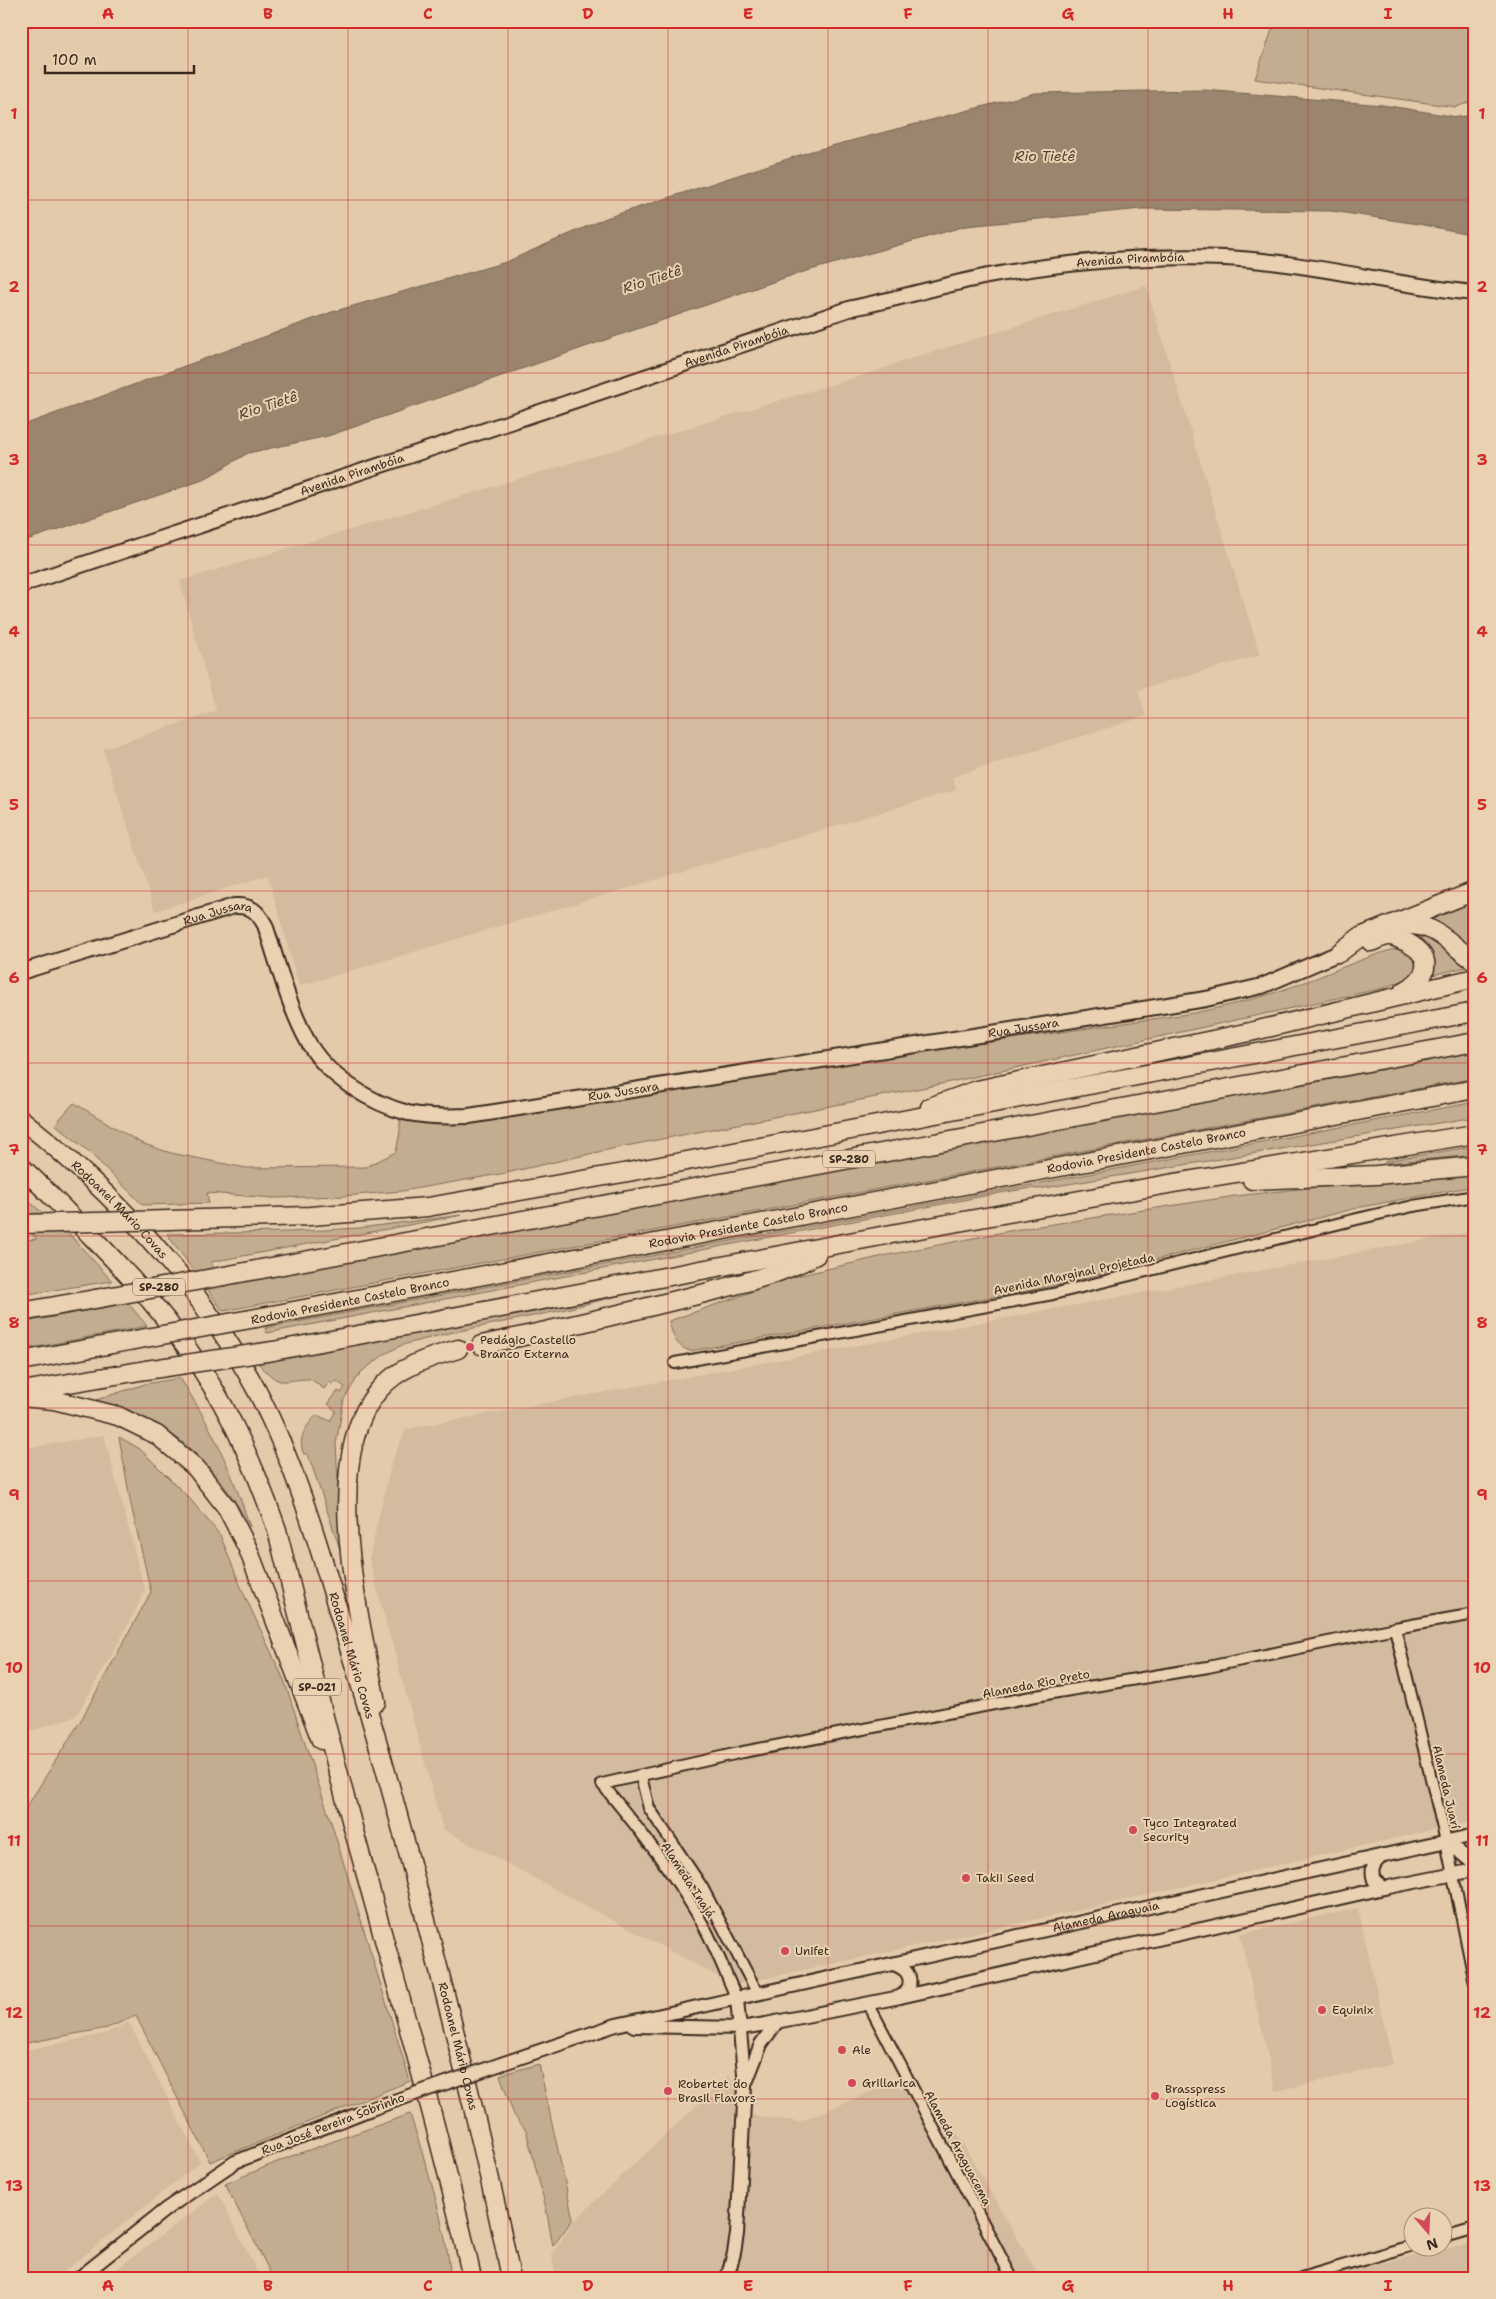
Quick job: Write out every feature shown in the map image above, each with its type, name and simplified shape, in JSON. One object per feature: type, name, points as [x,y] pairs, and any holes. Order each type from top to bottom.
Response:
[{"type":"highway","points":[[1340,953],[1360,937],[1475,891]]},
{"type":"highway","points":[[1387,926],[1415,924],[1434,930],[1475,961]]},
{"type":"highway","points":[[1340,953],[1388,936],[1400,939],[1416,948],[1426,965],[1423,974],[1420,980],[1410,988],[1394,996]]},
{"type":"highway","points":[[895,1122],[942,1102],[977,1090],[1250,1032],[1475,978]]},
{"type":"highway","points":[[21,1224],[310,1216],[428,1206],[623,1173],[1475,1012]]},
{"type":"highway","points":[[1298,1045],[1338,1044],[1475,1024]]},
{"type":"highway","name":"SP-280","points":[[21,1312],[224,1276],[1475,1042]]},
{"type":"highway","name":"Rodovia Presidente Castelo Branco","points":[[21,1361],[1475,1089]]},
{"type":"highway","name":"Rodoanel Mário Covas","points":[[21,1119],[52,1144],[108,1195],[156,1245],[228,1343],[256,1390],[280,1438],[301,1490],[390,1779],[476,2115],[511,2278]]},
{"type":"highway","points":[[21,1391],[273,1351],[1174,1183],[1475,1134]]},
{"type":"highway","points":[[1174,1183],[1376,1175],[1475,1166]]},
{"type":"highway","name":"SP-021","points":[[21,1167],[101,1246],[163,1316],[214,1390],[240,1437],[261,1485],[277,1530],[350,1819],[407,2020],[458,2216],[472,2278]]},
{"type":"highway","points":[[481,1345],[616,1316],[726,1287],[802,1262],[835,1245]]},
{"type":"highway","points":[[390,1779],[349,1549],[347,1509],[352,1447],[362,1415],[379,1390],[390,1379],[419,1362],[458,1349]]},
{"type":"highway","points":[[21,1397],[54,1400],[118,1416],[157,1435],[196,1468],[227,1508],[248,1549],[350,1819]]},
{"type":"main road","name":"Avenida Pirambóia","points":[[21,585],[852,308],[987,276],[1038,268],[1124,260],[1223,258],[1280,262],[1475,293]]},
{"type":"main road","name":"Rua Jussara","points":[[21,972],[234,906],[249,907],[257,912],[266,925],[300,1025],[308,1042],[320,1059],[334,1072],[367,1096],[407,1112],[435,1117],[469,1116],[1206,999],[1262,986],[1340,953]]},
{"type":"street","name":"Avenida Marginal Projetada","points":[[676,1363],[1053,1294],[1367,1216],[1433,1202],[1475,1196]]},
{"type":"street","name":"Alameda Rio Preto","points":[[602,1784],[641,1777],[743,1752],[1208,1667],[1395,1628],[1475,1614]]},
{"type":"street","name":"Alameda Juarí","points":[[1395,1628],[1446,1841],[1475,1983]]},
{"type":"street","name":"Alameda Inajá","points":[[641,1777],[649,1808],[702,1887],[758,1994]]},
{"type":"street","name":"Alameda Inajá","points":[[602,1784],[650,1844],[689,1901],[706,1932],[737,1999]]},
{"type":"street","name":"Alameda Araguaia","points":[[737,1999],[1475,1835]]},
{"type":"street","points":[[1446,1841],[1475,1865]]},
{"type":"street","points":[[1383,1855],[1375,1861],[1372,1870],[1374,1880],[1384,1888]]},
{"type":"street","points":[[1355,1861],[1362,1868],[1366,1877],[1365,1888],[1360,1894]]},
{"type":"street","points":[[741,2028],[900,1997],[1384,1888],[1475,1870]]},
{"type":"street","points":[[893,1964],[904,1969],[910,1978],[908,1990],[900,1997]]},
{"type":"street","points":[[727,2278],[737,2234],[745,2085],[737,1999]]},
{"type":"street","name":"Rua José Pereira Sobrinho","points":[[79,2278],[166,2209],[235,2162],[372,2109],[584,2034],[616,2025],[737,1999]]},
{"type":"street","name":"Alameda Araguacema","points":[[868,2003],[1012,2278]]},
{"type":"street","points":[[745,2085],[761,2044],[777,2022]]},
{"type":"street","name":"Rua José Pereira Sobrinho","points":[[616,2025],[741,2028]]},
{"type":"street","points":[[1454,2234],[1475,2228]]},
{"type":"street","points":[[1301,2278],[1404,2248]]},
{"type":"shaded area","points":[[1275,21],[1475,21],[1475,100],[1456,107],[1255,79]]},
{"type":"shaded area","points":[[1146,286],[1260,655],[1138,690],[1146,716],[952,777],[956,790],[299,986],[268,875],[155,911],[103,749],[216,711],[180,581],[877,371],[900,362]]},
{"type":"shaded area","points":[[1475,899],[1475,953],[1441,924],[1429,919]]},
{"type":"shaded area","points":[[1428,932],[1471,966],[1432,975],[1432,962],[1429,950],[1422,940],[1411,933]]},
{"type":"shaded area","points":[[1394,949],[1410,950],[1418,963],[1412,977],[1384,988],[927,1087],[616,1148],[506,1173],[402,1191],[344,1196],[273,1198],[207,1193],[209,1203],[143,1205],[88,1151],[55,1124],[74,1103],[141,1143],[171,1153],[246,1168],[366,1167],[396,1152],[400,1132],[400,1114],[432,1122],[1194,1013],[1280,991]]},
{"type":"shaded area","points":[[1475,1051],[1475,1078],[223,1311],[167,1234],[289,1232],[359,1228],[462,1215],[211,1262],[222,1285]]},
{"type":"shaded area","points":[[1475,1102],[1475,1117],[1038,1189],[1031,1188],[1000,1193],[267,1333],[265,1328]]},
{"type":"shaded area","points":[[1475,1146],[1475,1155],[1385,1163],[1385,1161]]},
{"type":"shaded area","points":[[1475,1170],[1475,1186],[1361,1207],[1054,1286],[690,1351],[681,1346],[673,1336],[669,1321],[746,1294],[771,1282],[888,1255],[1014,1230],[1235,1196]]},
{"type":"shaded area","points":[[21,1195],[72,1237],[112,1281],[21,1295],[21,1240],[37,1239],[21,1224]]},
{"type":"shaded area","points":[[1475,1231],[1475,1820],[1094,1907],[734,1985],[443,1829],[369,1559],[392,1461],[406,1429]]},
{"type":"shaded area","points":[[649,1288],[558,1311],[449,1333],[402,1345],[385,1354],[361,1372],[344,1399],[336,1444],[342,1555],[308,1454],[304,1454],[301,1444],[303,1433],[317,1415],[330,1421],[336,1411],[328,1404],[338,1391],[341,1393],[345,1387],[336,1381],[333,1384],[329,1382],[324,1389],[311,1379],[277,1380],[258,1363]]},
{"type":"shaded area","points":[[128,1303],[147,1326],[21,1350],[21,1323]]},
{"type":"shaded area","points":[[180,1378],[202,1414],[220,1450],[250,1527],[221,1482],[187,1446],[168,1431],[146,1419],[122,1408],[96,1400],[145,1384]]},
{"type":"shaded area","points":[[104,1435],[145,1591],[119,1642],[76,1716],[21,1734],[21,1449]]},
{"type":"shaded area","points":[[119,1437],[140,1449],[190,1499],[220,1535],[243,1592],[284,1680],[332,1825],[410,2081],[210,2162],[136,2016],[107,2028],[21,2044],[21,1816],[81,1720],[151,1592],[131,1505]]},
{"type":"shaded area","name":"Equinix","points":[[1358,1908],[1393,2064],[1276,2091],[1240,1934]]},
{"type":"shaded area","points":[[129,2022],[200,2162],[56,2278],[21,2278],[21,2051],[104,2034]]},
{"type":"shaded area","points":[[539,2064],[573,2219],[553,2246],[546,2208],[526,2130],[514,2115],[500,2075]]},
{"type":"shaded area","points":[[729,2075],[749,2115],[799,2122],[892,2083],[944,2111],[1040,2278],[556,2278],[552,2255],[573,2222]]},
{"type":"shaded area","points":[[410,2114],[440,2216],[451,2278],[273,2278],[225,2184],[289,2157]]},
{"type":"shaded area","points":[[218,2193],[260,2278],[105,2278],[114,2271]]},
{"type":"shaded area","points":[[1475,2242],[1475,2278],[1316,2278],[1413,2256],[1454,2256],[1454,2247]]},
{"type":"water","name":"Rio Tietê","points":[[1204,90],[1383,105],[1457,117],[1475,115],[1475,235],[1332,211],[1142,209],[966,226],[793,275],[328,436],[248,453],[203,480],[21,542],[21,426],[332,312],[506,262],[606,218],[812,151],[1035,93]]},
{"type":"place","name":"Pedágio Castello Branco Externa","points":[[470,1347]]},
{"type":"place","name":"Tyco Integrated Security","points":[[1133,1830]]},
{"type":"place","name":"Takii Seed","points":[[966,1878]]},
{"type":"place","name":"Unifet","points":[[785,1951]]},
{"type":"place","name":"Equinix","points":[[1322,2010]]},
{"type":"place","name":"Ale","points":[[842,2050]]},
{"type":"place","name":"Grillarica","points":[[852,2083]]},
{"type":"place","name":"Robertet do Brasil Flavors","points":[[668,2091]]},
{"type":"place","name":"Brasspress Logística","points":[[1155,2096]]}]
